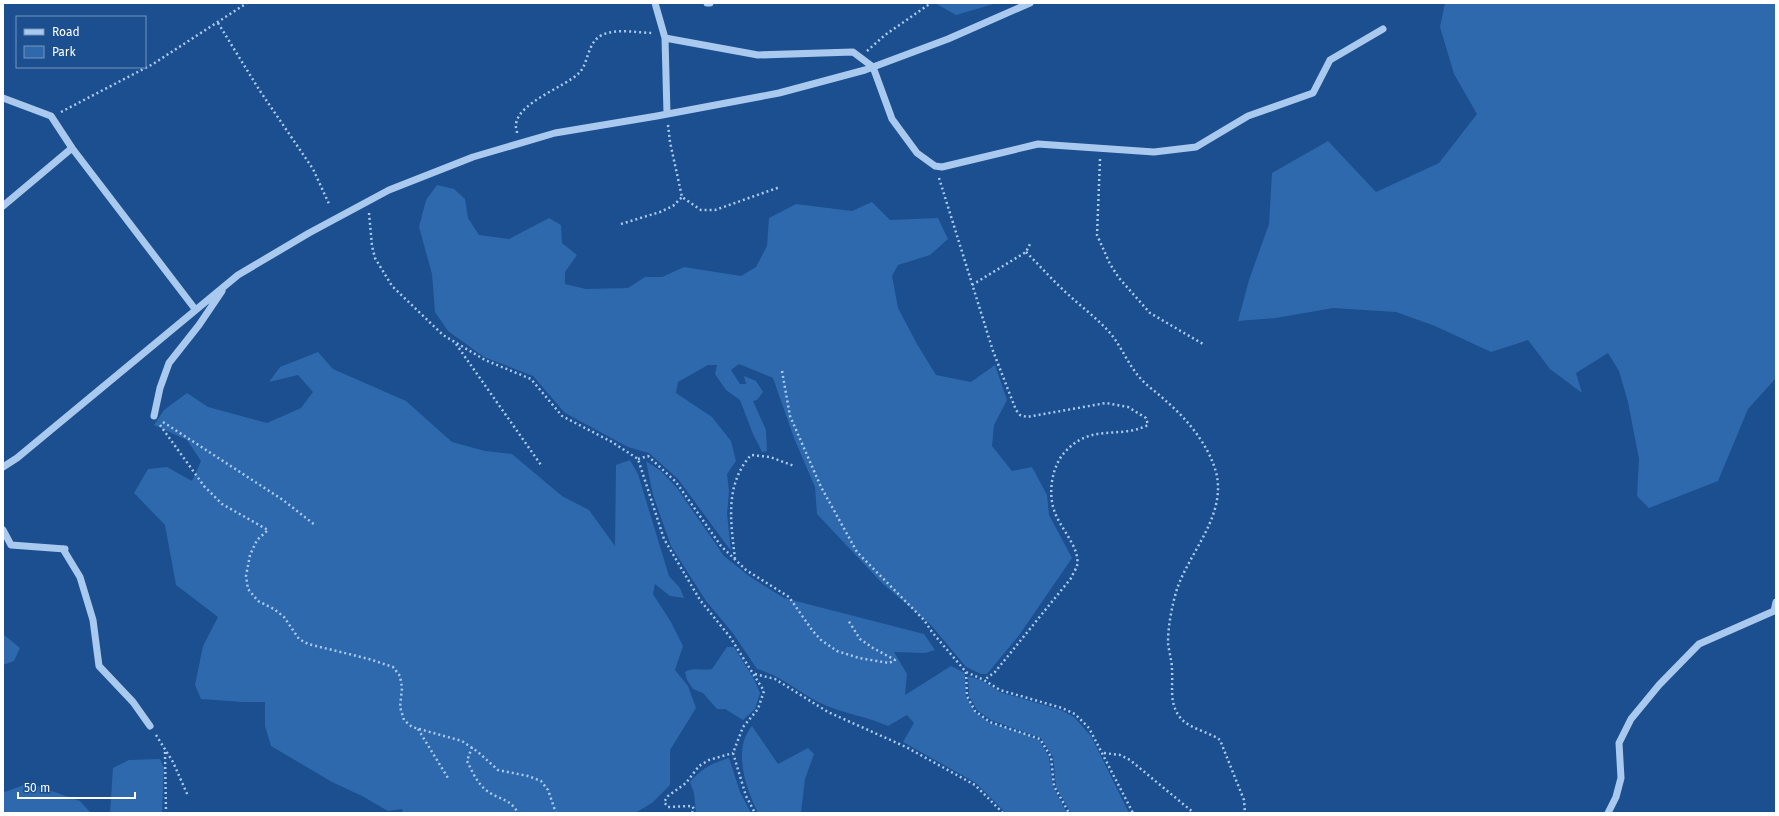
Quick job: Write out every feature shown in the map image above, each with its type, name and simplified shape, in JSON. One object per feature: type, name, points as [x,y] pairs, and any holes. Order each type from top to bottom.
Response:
[{"type":"street","points":[[655,3],[665,36],[667,114]]},
{"type":"street","points":[[3,467],[17,458],[238,275],[389,190],[466,160],[555,133],[778,93],[873,67],[948,39],[1030,3]]},
{"type":"street","points":[[665,36],[758,55],[853,52],[873,67],[892,118],[917,153],[939,166],[1038,144],[1154,152],[1196,147],[1248,116],[1313,93],[1330,60],[1383,29]]},
{"type":"street","points":[[3,98],[51,116],[72,148],[196,309]]},
{"type":"street","points":[[3,206],[72,148]]},
{"type":"street","points":[[154,416],[160,388],[169,363],[199,325],[225,285]]},
{"type":"street","points":[[3,530],[11,545],[64,549],[80,577],[93,620],[99,666],[133,702],[150,726]]},
{"type":"street","points":[[1608,813],[1616,796],[1621,778],[1620,743],[1631,719],[1659,685],[1699,644],[1774,611],[1776,602]]},
{"type":"path","points":[[146,68],[218,23],[247,3]]},
{"type":"path","points":[[860,58],[885,35],[931,3]]},
{"type":"path","points":[[218,23],[260,92],[313,169],[330,206]]},
{"type":"path","points":[[520,143],[516,124],[521,113],[538,99],[579,73],[592,44],[601,35],[617,32],[665,36]]},
{"type":"path","points":[[51,116],[145,68]]},
{"type":"path","points":[[667,114],[670,142],[682,197],[700,210],[715,210],[780,187]]},
{"type":"path","points":[[1100,148],[1098,236],[1110,264],[1119,278],[1150,314],[1204,344]]},
{"type":"path","points":[[939,166],[940,181],[993,352],[1016,410],[1020,415],[1027,417],[1106,402],[1128,407],[1146,418],[1148,425],[1141,429],[1096,433],[1077,442],[1065,451],[1057,462],[1052,480],[1051,492],[1054,510],[1076,553],[1077,566],[1072,577],[1000,666],[995,672],[984,680]]},
{"type":"path","points":[[621,224],[660,212],[673,206],[682,197]]},
{"type":"path","points":[[365,203],[369,212],[372,246],[375,258],[392,286],[443,335],[485,360],[531,379],[562,416],[612,442],[638,459],[664,539],[700,600],[730,637],[764,691],[758,709],[743,728],[733,753],[746,796],[755,813]]},
{"type":"path","points":[[972,285],[1026,252],[1031,242]]},
{"type":"path","points":[[1026,252],[1111,334],[1141,379],[1185,419],[1206,450],[1216,472],[1218,492],[1213,512],[1204,537],[1187,565],[1177,590],[1171,617],[1168,643],[1172,669],[1171,697],[1174,708],[1179,717],[1186,724],[1211,734],[1220,740],[1244,800],[1245,813]]},
{"type":"path","points":[[455,342],[541,465]]},
{"type":"path","points":[[782,371],[790,416],[821,487],[857,552],[924,620],[932,632],[966,672],[984,680],[1000,690],[1062,708],[1075,714],[1089,728],[1103,752],[1133,813]]},
{"type":"path","points":[[154,416],[283,500],[315,526]]},
{"type":"path","points":[[154,416],[181,456],[204,486],[222,504],[268,530],[257,540],[250,555],[246,576],[248,589],[258,601],[274,609],[284,617],[299,638],[308,644],[369,659],[394,667],[400,676],[402,688],[400,707],[404,720],[412,728],[462,741],[498,770],[528,776],[542,781],[548,790],[556,813]]},
{"type":"path","points":[[735,559],[730,512],[733,487],[744,463],[751,455],[770,457],[794,466]]},
{"type":"path","points":[[638,459],[648,456],[676,482],[721,546],[746,570],[789,597],[812,630],[821,640],[837,651],[859,658],[889,662],[894,660],[860,639],[848,620]]},
{"type":"path","points":[[966,672],[967,696],[975,711],[990,722],[1040,739],[1051,757],[1054,786],[1069,813]]},
{"type":"path","points":[[754,673],[775,679],[828,712],[906,747],[968,781],[975,785],[1003,813]]},
{"type":"path","points":[[150,726],[173,762],[188,796]]},
{"type":"path","points":[[418,729],[448,778]]},
{"type":"path","points":[[472,748],[467,761],[475,777],[486,790],[513,804],[518,813]]},
{"type":"path","points":[[165,750],[166,813]]},
{"type":"path","points":[[1103,752],[1120,755],[1130,760],[1194,813]]},
{"type":"path","points":[[692,813],[694,810],[692,806],[668,807],[664,802],[668,796],[686,783],[699,766],[709,760],[733,753]]},
{"type":"green space","points":[[935,3],[997,3],[956,15]]},
{"type":"green space","points":[[1445,3],[1776,3],[1776,378],[1748,409],[1718,481],[1649,508],[1637,496],[1639,459],[1628,402],[1619,371],[1608,353],[1576,373],[1582,393],[1550,369],[1528,340],[1491,352],[1435,326],[1396,312],[1333,308],[1276,318],[1238,321],[1249,280],[1269,224],[1272,173],[1328,141],[1376,192],[1439,163],[1477,114],[1454,74],[1440,27]]},
{"type":"green space","points":[[437,185],[454,189],[465,199],[468,218],[479,235],[509,239],[549,218],[561,225],[562,243],[577,255],[565,272],[565,284],[586,289],[628,288],[645,277],[662,277],[684,267],[741,276],[756,267],[767,246],[769,218],[796,204],[852,211],[872,202],[890,220],[938,218],[948,239],[930,255],[898,265],[892,276],[898,308],[917,344],[936,375],[971,382],[995,365],[1007,400],[994,425],[992,446],[1012,471],[1032,467],[1047,495],[1049,515],[1072,558],[1020,634],[987,674],[981,674],[966,667],[931,625],[882,583],[817,514],[815,487],[794,438],[773,378],[739,364],[731,370],[740,384],[746,384],[744,376],[756,381],[763,392],[757,400],[753,401],[766,430],[767,451],[762,452],[753,434],[740,400],[726,390],[715,374],[717,365],[708,365],[678,382],[676,393],[712,417],[731,441],[736,461],[727,474],[729,491],[727,514],[731,551],[678,479],[649,453],[628,447],[565,413],[533,376],[484,357],[448,331],[435,312],[432,274],[419,227],[426,200]]},
{"type":"green space","points":[[318,352],[333,369],[406,401],[452,442],[485,451],[512,454],[562,496],[589,510],[615,546],[616,465],[630,460],[638,474],[669,576],[680,588],[684,598],[670,596],[655,584],[653,594],[671,622],[683,646],[675,670],[688,686],[696,708],[670,750],[670,785],[652,803],[635,813],[403,813],[402,809],[388,811],[362,796],[332,782],[271,746],[265,726],[265,702],[201,699],[195,685],[203,646],[218,617],[176,585],[165,525],[134,493],[148,469],[167,467],[192,481],[201,461],[187,440],[154,425],[164,410],[187,393],[208,407],[267,423],[301,408],[313,392],[298,375],[269,382],[280,367]]},
{"type":"green space","points":[[646,461],[661,471],[677,488],[724,556],[749,576],[784,598],[924,634],[935,650],[925,653],[894,652],[907,674],[905,695],[951,666],[965,673],[966,696],[975,712],[990,723],[1024,733],[1039,740],[1049,757],[1053,787],[1067,813],[1006,813],[976,783],[903,742],[914,723],[907,715],[888,726],[827,706],[775,676],[757,669],[732,632],[706,601],[671,546],[653,495]]},
{"type":"green space","points":[[3,634],[20,648],[14,661],[3,665]]},
{"type":"green space","points":[[727,647],[734,647],[754,679],[760,693],[755,709],[743,720],[725,709],[717,709],[703,693],[693,689],[687,680],[685,672],[692,670],[712,669]]},
{"type":"green space","points":[[968,676],[983,681],[1000,692],[1061,710],[1074,717],[1091,736],[1129,813],[1071,813],[1056,787],[1053,757],[1041,738],[991,720],[977,710],[969,696]]},
{"type":"green space","points":[[752,726],[778,764],[808,748],[814,754],[805,779],[801,813],[758,813],[749,793],[743,769],[742,757],[746,735]]},
{"type":"green space","points":[[729,758],[740,792],[751,813],[696,813],[694,793],[690,782],[708,767]]},
{"type":"green space","points":[[160,759],[164,768],[162,813],[110,813],[113,768],[129,760]]},
{"type":"green space","points":[[29,783],[80,801],[91,813],[3,813],[3,790],[5,792]]}]
